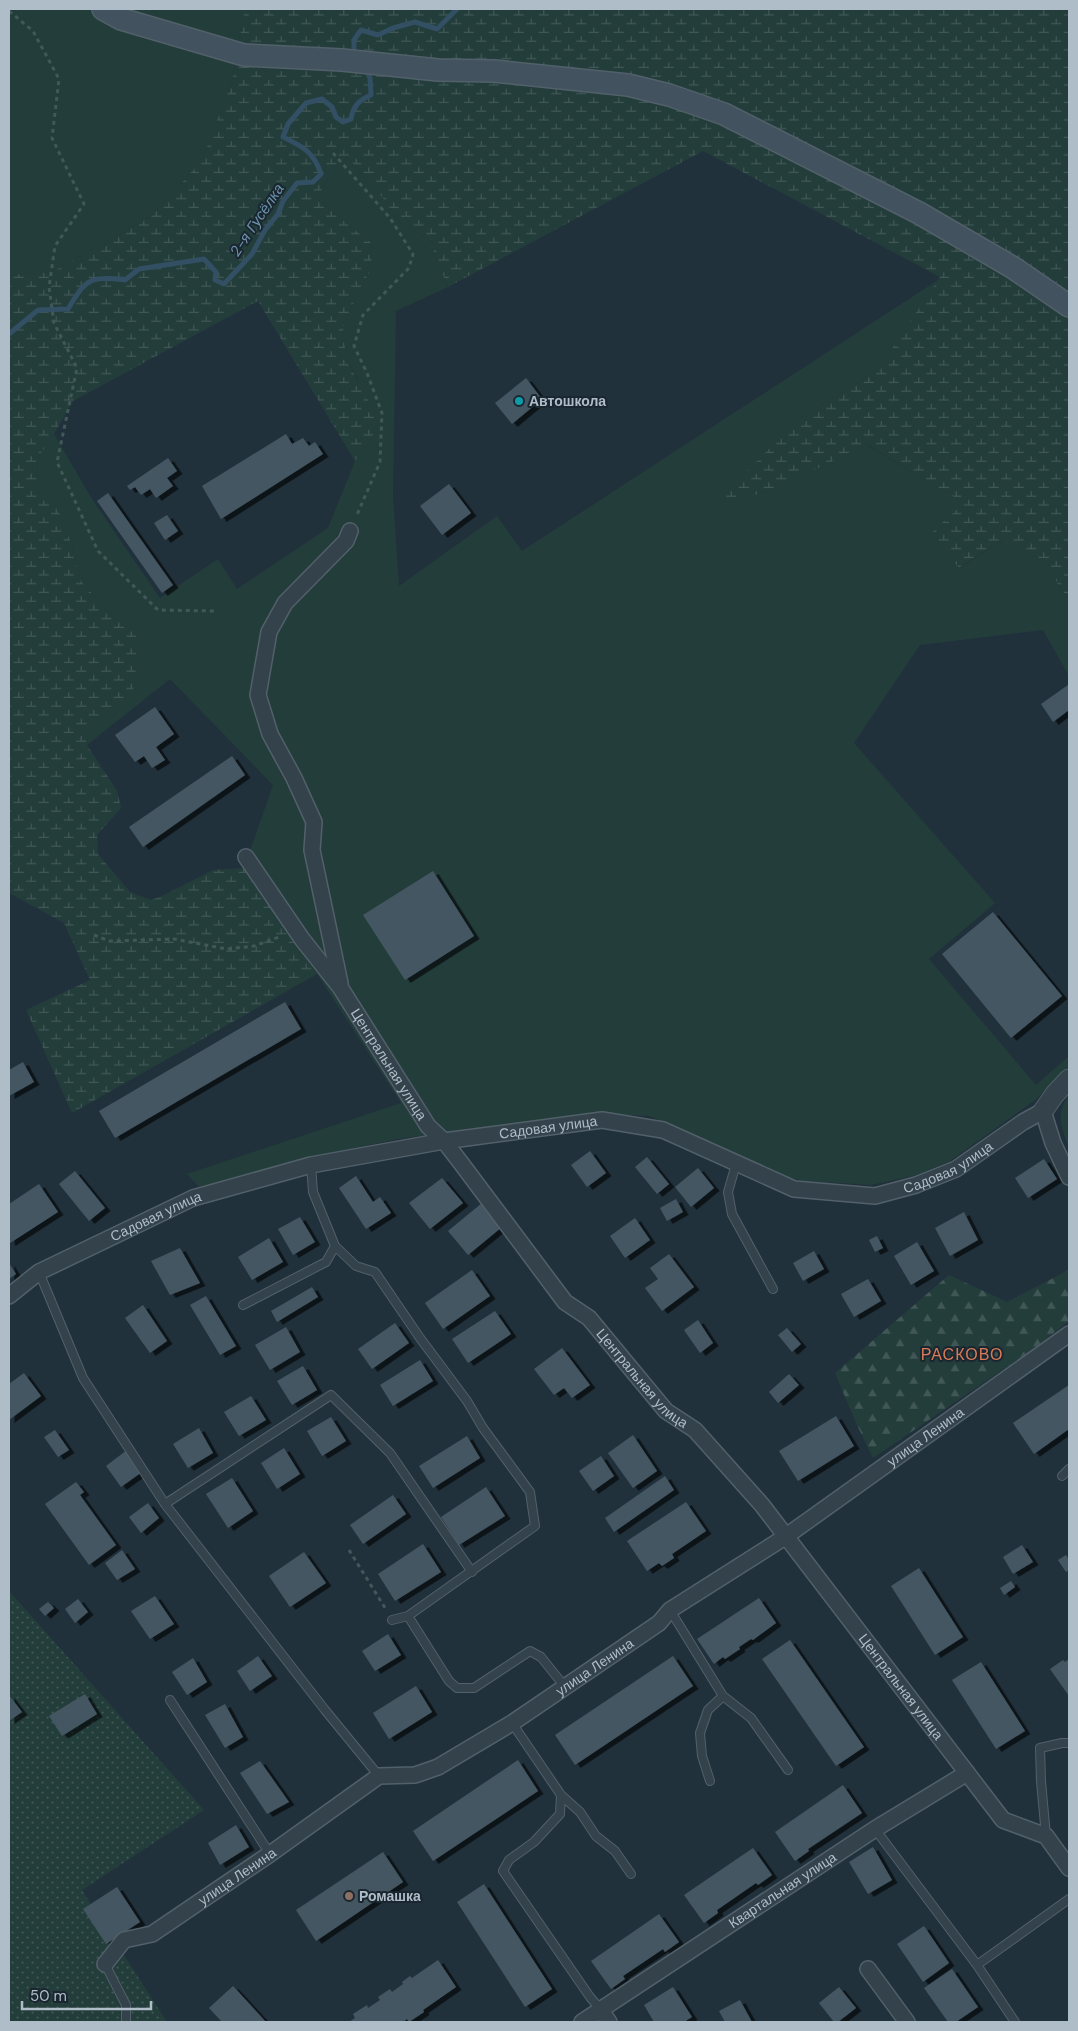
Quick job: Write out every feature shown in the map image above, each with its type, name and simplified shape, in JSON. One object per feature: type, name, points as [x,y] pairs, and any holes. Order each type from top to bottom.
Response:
[{"type":"main road","points":[[103,9],[121,19],[244,55],[342,60],[438,70],[494,72],[628,85],[669,95],[724,114],[918,213],[1012,267],[1069,306]]},
{"type":"street","points":[[340,987],[312,850],[314,822],[294,778],[270,734],[258,695],[268,632],[285,603],[346,541],[350,532]]},
{"type":"street","name":"Центральная улица","points":[[246,857],[302,938],[340,987],[428,1126],[444,1141],[565,1302],[589,1318],[666,1411],[695,1430],[762,1505],[1002,1820],[1046,1836]]},
{"type":"street","name":"Садовая улица","points":[[9,1296],[39,1272],[193,1198],[311,1165],[444,1141],[602,1120],[663,1130],[794,1189],[875,1196],[916,1185],[956,1169],[1023,1122],[1043,1111],[1069,1079]]},
{"type":"street","points":[[1043,1111],[1053,1143],[1069,1177]]},
{"type":"street","name":"улица Ленина","points":[[105,1964],[124,1940],[152,1934],[270,1854],[379,1776],[415,1775],[438,1767],[512,1723],[659,1623],[670,1610],[785,1537],[1069,1334]]},
{"type":"street","name":"Квартальная улица","points":[[582,2022],[875,1828],[967,1773]]},
{"type":"street","points":[[1046,1836],[1069,1868]]},
{"type":"street","points":[[868,1969],[907,2022]]},
{"type":"street","points":[[600,2009],[609,2022]]},
{"type":"lane","points":[[736,1164],[728,1192],[732,1214],[773,1289]]},
{"type":"lane","points":[[311,1165],[313,1192],[334,1246],[356,1266],[375,1272],[467,1402],[483,1428],[530,1492],[535,1526],[408,1616],[392,1620]]},
{"type":"lane","points":[[244,1305],[326,1262],[334,1246]]},
{"type":"lane","points":[[39,1272],[83,1378],[165,1504],[325,1710],[379,1776]]},
{"type":"lane","points":[[165,1504],[331,1396],[390,1453],[472,1572]]},
{"type":"lane","points":[[1062,1476],[1069,1469]]},
{"type":"lane","points":[[670,1610],[723,1696],[751,1718],[788,1770]]},
{"type":"lane","points":[[408,1616],[449,1681],[457,1688],[474,1688],[530,1651],[541,1657],[566,1687]]},
{"type":"lane","points":[[710,1781],[702,1756],[700,1733],[708,1710],[723,1696]]},
{"type":"lane","points":[[170,1700],[270,1854]]},
{"type":"lane","points":[[512,1723],[561,1795],[580,1812],[596,1836],[615,1852],[631,1874]]},
{"type":"lane","points":[[1046,1836],[1040,1748],[1069,1743]]},
{"type":"lane","points":[[561,1795],[560,1814],[534,1842],[509,1860],[504,1872],[600,2009]]},
{"type":"lane","points":[[875,1828],[978,1965],[1015,2022]]},
{"type":"lane","points":[[978,1965],[1069,1899]]},
{"type":"lane","points":[[105,1964],[126,2005],[126,2022]]},
{"type":"path","points":[[9,11],[33,31],[59,79],[52,138],[84,204],[55,246],[49,287],[54,321],[77,368],[57,462],[98,551],[158,610],[214,611]]},
{"type":"path","points":[[333,153],[390,218],[413,254],[409,268],[363,315],[354,346],[382,413],[380,462],[350,532]]},
{"type":"path","points":[[94,935],[109,941],[174,938],[227,949],[254,946],[280,936],[302,938]]},
{"type":"path","points":[[349,1550],[392,1620]]},
{"type":"green space","points":[[9,9],[245,9],[232,81],[202,160],[152,216],[52,272],[9,275]]},
{"type":"green space","points":[[245,9],[1069,9],[1069,598],[1061,591],[1047,562],[1000,541],[959,568],[930,534],[964,503],[868,445],[762,494],[718,500],[799,419],[877,371],[940,277],[703,151],[448,287],[428,238],[403,226],[381,196],[347,157],[332,170],[317,199],[371,243],[372,267],[343,327],[346,358],[376,415],[373,436],[355,461],[258,301],[73,401],[37,459],[39,498],[58,509],[72,546],[81,581],[109,613],[137,636],[135,687],[89,729],[87,745],[117,791],[121,808],[97,835],[98,854],[130,892],[151,900],[213,870],[244,868],[317,974],[72,1113],[26,1010],[90,980],[64,923],[9,893],[9,275],[52,272],[152,216],[202,160],[232,81]]},
{"type":"green space","points":[[347,157],[381,196],[403,226],[428,238],[448,287],[396,311],[393,496],[399,586],[497,516],[522,551],[941,278],[877,371],[799,419],[762,494],[867,445],[965,503],[960,568],[1000,541],[1047,562],[1061,591],[1069,598],[1069,676],[1043,630],[920,645],[854,743],[995,903],[929,959],[1036,1085],[1069,1056],[1069,1069],[1035,1100],[950,1161],[917,1175],[871,1185],[805,1181],[778,1175],[649,1116],[603,1114],[403,1138],[308,1158],[199,1187],[187,1174],[401,1103],[317,974],[244,868],[273,785],[170,679],[87,745],[89,729],[134,687],[137,637],[109,613],[81,581],[72,546],[39,498],[37,459],[54,434],[92,499],[160,598],[218,559],[237,589],[328,528],[355,461],[373,436],[357,377],[346,358],[343,327],[372,267],[371,243],[317,199],[332,170]]},
{"type":"green space","points":[[1069,1095],[1069,1147],[1062,1127],[1061,1115]]},
{"type":"green space","points":[[1069,1270],[1069,1321],[1033,1349],[873,1458],[835,1373],[949,1275],[1007,1302]]},
{"type":"green space","points":[[9,1591],[204,1810],[82,1890],[167,2022],[9,2022]]},
{"type":"building","name":"Автошкола","points":[[526,378],[542,399],[512,424],[495,403]]},
{"type":"building","points":[[286,434],[292,444],[303,438],[309,446],[315,442],[323,454],[221,519],[202,486]]},
{"type":"building","points":[[168,458],[177,471],[167,478],[173,486],[156,498],[150,489],[141,495],[135,487],[130,490],[127,486]]},
{"type":"building","points":[[449,484],[471,513],[442,535],[420,506]]},
{"type":"building","points":[[108,493],[173,585],[162,593],[97,501]]},
{"type":"building","points":[[167,515],[178,531],[165,540],[154,523]]},
{"type":"building","points":[[1068,685],[1069,710],[1053,722],[1041,704]]},
{"type":"building","points":[[155,707],[174,734],[156,747],[165,760],[152,768],[144,756],[135,762],[115,735]]},
{"type":"building","points":[[232,756],[245,775],[143,847],[129,827]]},
{"type":"building","points":[[433,871],[474,936],[405,980],[363,915]]},
{"type":"building","points":[[993,912],[1062,996],[1011,1038],[942,954]]},
{"type":"building","points":[[285,1002],[301,1029],[115,1138],[99,1111]]},
{"type":"building","points":[[23,1062],[34,1082],[9,1096],[9,1070]]},
{"type":"building","points":[[590,1151],[606,1173],[587,1187],[571,1165]]},
{"type":"building","points":[[647,1157],[669,1184],[657,1194],[635,1167]]},
{"type":"building","points":[[1044,1159],[1057,1179],[1028,1198],[1015,1178]]},
{"type":"building","points":[[698,1168],[714,1188],[691,1207],[675,1187]]},
{"type":"building","points":[[75,1171],[105,1208],[89,1221],[59,1184]]},
{"type":"building","points":[[356,1176],[373,1202],[380,1197],[391,1213],[366,1229],[339,1188]]},
{"type":"building","points":[[442,1178],[463,1203],[430,1229],[409,1203]]},
{"type":"building","points":[[39,1184],[58,1212],[10,1243],[9,1204]]},
{"type":"building","points":[[676,1199],[683,1212],[667,1221],[660,1208]]},
{"type":"building","points":[[482,1203],[502,1227],[468,1255],[448,1231]]},
{"type":"building","points":[[964,1212],[978,1240],[950,1256],[935,1228]]},
{"type":"building","points":[[300,1217],[315,1242],[293,1255],[278,1229]]},
{"type":"building","points":[[635,1218],[650,1240],[625,1258],[610,1236]]},
{"type":"building","points":[[877,1236],[883,1248],[875,1252],[869,1240]]},
{"type":"building","points":[[269,1238],[283,1262],[252,1280],[238,1257]]},
{"type":"building","points":[[917,1242],[934,1271],[911,1285],[894,1256]]},
{"type":"building","points":[[180,1248],[200,1283],[170,1295],[151,1261]]},
{"type":"building","points":[[814,1251],[824,1269],[803,1281],[793,1263]]},
{"type":"building","points":[[669,1254],[694,1287],[662,1311],[645,1288],[658,1279],[650,1268]]},
{"type":"building","points":[[9,1263],[16,1274],[9,1279]]},
{"type":"building","points":[[472,1270],[490,1296],[443,1329],[425,1303]]},
{"type":"building","points":[[868,1279],[881,1301],[854,1317],[841,1294]]},
{"type":"building","points":[[312,1287],[318,1297],[277,1322],[271,1311]]},
{"type":"building","points":[[206,1296],[236,1346],[220,1355],[190,1305]]},
{"type":"building","points":[[143,1305],[167,1341],[150,1353],[125,1318]]},
{"type":"building","points":[[495,1311],[511,1334],[468,1363],[452,1339]]},
{"type":"building","points":[[698,1320],[713,1343],[700,1353],[684,1330]]},
{"type":"building","points":[[395,1323],[409,1343],[372,1369],[358,1349]]},
{"type":"building","points":[[286,1327],[300,1352],[270,1370],[255,1345]]},
{"type":"building","points":[[787,1328],[801,1344],[792,1352],[778,1335]]},
{"type":"building","points":[[562,1348],[590,1385],[572,1398],[564,1388],[554,1395],[534,1369]]},
{"type":"building","points":[[420,1360],[433,1381],[393,1406],[380,1385]]},
{"type":"building","points":[[303,1366],[317,1390],[292,1405],[277,1381]]},
{"type":"building","points":[[24,1373],[41,1396],[9,1420],[9,1384]]},
{"type":"building","points":[[789,1374],[799,1385],[778,1403],[769,1392]]},
{"type":"building","points":[[1069,1385],[1069,1429],[1034,1454],[1013,1423]]},
{"type":"building","points":[[251,1396],[266,1420],[239,1436],[224,1412]]},
{"type":"building","points":[[836,1416],[854,1446],[798,1481],[779,1451]]},
{"type":"building","points":[[331,1417],[346,1441],[322,1456],[307,1431]]},
{"type":"building","points":[[199,1428],[213,1453],[188,1468],[173,1444]]},
{"type":"building","points":[[55,1430],[69,1450],[58,1457],[44,1437]]},
{"type":"building","points":[[633,1435],[657,1471],[633,1488],[608,1453]]},
{"type":"building","points":[[467,1436],[480,1458],[433,1488],[419,1466]]},
{"type":"building","points":[[284,1448],[300,1474],[277,1489],[261,1463]]},
{"type":"building","points":[[127,1450],[142,1472],[121,1487],[106,1466]]},
{"type":"building","points":[[601,1456],[614,1476],[593,1491],[579,1471]]},
{"type":"building","points":[[665,1476],[674,1490],[614,1532],[605,1518]]},
{"type":"building","points":[[232,1478],[253,1511],[228,1528],[206,1494]]},
{"type":"building","points":[[76,1482],[84,1492],[80,1495],[116,1545],[89,1565],[45,1504]]},
{"type":"building","points":[[486,1487],[505,1516],[459,1545],[441,1517]]},
{"type":"building","points":[[393,1495],[406,1514],[363,1544],[350,1525]]},
{"type":"building","points":[[686,1502],[706,1531],[672,1554],[674,1558],[662,1566],[659,1563],[647,1571],[627,1541]]},
{"type":"building","points":[[148,1503],[159,1518],[141,1533],[129,1517]]},
{"type":"building","points":[[423,1544],[441,1572],[395,1601],[378,1574]]},
{"type":"building","points":[[1022,1545],[1033,1562],[1013,1574],[1003,1557]]},
{"type":"building","points":[[122,1550],[135,1569],[117,1580],[105,1563]]},
{"type":"building","points":[[304,1552],[326,1583],[290,1607],[269,1576]]},
{"type":"building","points":[[1066,1555],[1069,1560],[1069,1570],[1066,1572],[1058,1560]]},
{"type":"building","points":[[919,1568],[963,1637],[935,1655],[891,1586]]},
{"type":"building","points":[[1011,1581],[1015,1587],[1004,1595],[1000,1588]]},
{"type":"building","points":[[155,1596],[174,1624],[150,1639],[131,1611]]},
{"type":"building","points":[[759,1598],[776,1623],[753,1640],[751,1639],[739,1647],[740,1649],[725,1659],[723,1657],[714,1664],[697,1639]]},
{"type":"building","points":[[78,1599],[88,1612],[75,1623],[65,1609]]},
{"type":"building","points":[[48,1602],[54,1608],[45,1616],[39,1609]]},
{"type":"building","points":[[388,1634],[401,1655],[375,1671],[362,1651]]},
{"type":"building","points":[[790,1640],[864,1747],[836,1766],[762,1659]]},
{"type":"building","points":[[258,1656],[272,1676],[250,1691],[237,1671]]},
{"type":"building","points":[[673,1656],[693,1686],[575,1765],[555,1735]]},
{"type":"building","points":[[193,1658],[207,1682],[187,1695],[172,1672]]},
{"type":"building","points":[[1069,1659],[1069,1696],[1050,1669],[1063,1660],[1065,1662]]},
{"type":"building","points":[[981,1662],[1025,1731],[996,1749],[952,1680]]},
{"type":"building","points":[[416,1686],[432,1712],[389,1739],[373,1713]]},
{"type":"building","points":[[85,1694],[97,1714],[62,1736],[49,1716]]},
{"type":"building","points":[[9,1695],[22,1712],[9,1721]]},
{"type":"building","points":[[225,1704],[243,1737],[225,1748],[205,1715]]},
{"type":"building","points":[[518,1760],[538,1791],[433,1861],[413,1831]]},
{"type":"building","points":[[260,1761],[289,1802],[267,1814],[240,1773]]},
{"type":"building","points":[[843,1785],[862,1813],[808,1849],[809,1851],[795,1861],[775,1832]]},
{"type":"building","points":[[236,1825],[249,1847],[220,1865],[208,1843]]},
{"type":"building","points":[[873,1847],[892,1880],[868,1894],[849,1862]]},
{"type":"building","points":[[753,1848],[772,1875],[758,1885],[756,1883],[717,1910],[718,1913],[704,1923],[684,1895]]},
{"type":"building","name":"Ромашка","points":[[383,1852],[403,1882],[316,1941],[296,1910]]},
{"type":"building","points":[[484,1884],[552,1989],[525,2007],[457,1902]]},
{"type":"building","points":[[117,1887],[140,1922],[106,1944],[83,1909]]},
{"type":"building","points":[[659,1914],[679,1942],[665,1952],[663,1949],[623,1976],[625,1979],[611,1989],[591,1961]]},
{"type":"building","points":[[924,1926],[949,1963],[923,1982],[897,1944]]},
{"type":"building","points":[[438,1960],[456,1987],[423,2010],[424,2012],[409,2022],[407,2019],[403,2022],[349,2022],[355,2018],[353,2014],[367,2005],[368,2008],[380,2000],[378,1997],[390,1989],[392,1992],[410,1976],[412,1978]]},
{"type":"building","points":[[952,1969],[978,2007],[956,2022],[948,2022],[924,1988]]},
{"type":"building","points":[[233,1986],[266,2022],[222,2022],[209,2008]]},
{"type":"building","points":[[673,1987],[692,2017],[684,2022],[654,2022],[644,2005]]},
{"type":"building","points":[[839,1987],[856,2008],[838,2022],[834,2022],[819,2003]]},
{"type":"building","points":[[740,2000],[752,2022],[725,2022],[719,2011]]},
{"type":"waterway","name":"2-я Гусёлка","points":[[354,56],[354,40],[361,30],[378,35],[393,28],[415,22],[437,29],[457,9]]},
{"type":"waterway","name":"2-я Гусёлка","points":[[9,334],[38,310],[68,309],[79,291],[90,282],[103,279],[125,280],[139,269],[204,259],[216,272],[215,280],[224,284],[252,254],[265,230],[278,214],[283,201],[297,183],[313,182],[321,174],[311,155],[296,143],[283,137],[288,124],[306,103],[322,99],[332,107],[336,117],[343,122],[351,119],[357,104],[371,95],[370,78],[365,67]]},
{"type":"place","name":"Автошкола","points":[[519,401]]},
{"type":"place","name":"Ромашка","points":[[349,1896]]},
{"type":"district","name":"РАСКОВО","points":[[962,1354]]}]
